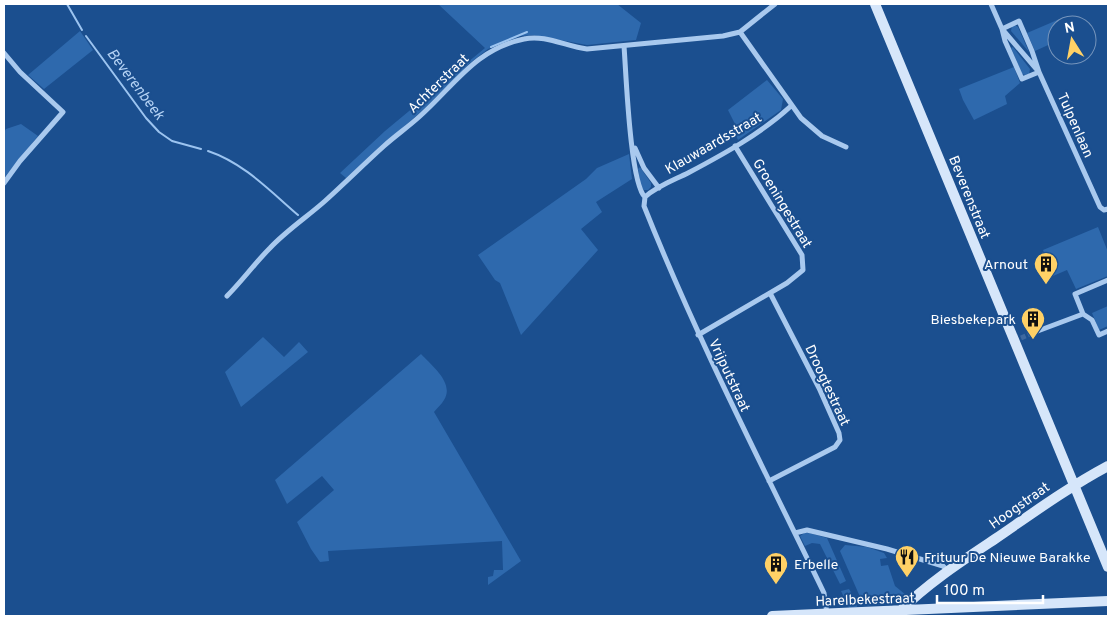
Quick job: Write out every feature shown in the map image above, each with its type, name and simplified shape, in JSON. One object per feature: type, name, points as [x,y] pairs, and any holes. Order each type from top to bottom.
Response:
[{"type":"street","name":"Achterstraat","points":[[227,296],[270,247],[339,189],[384,146],[430,107],[472,64],[486,54],[511,43],[532,38],[540,38],[587,49],[688,41],[723,36],[740,32],[775,4]]},
{"type":"street","name":"Beverenstraat","points":[[875,4],[1018,339],[1073,485],[1108,567]]},
{"type":"street","name":"Tulpenlaan","points":[[991,4],[1002,28],[1005,42],[1022,79],[1039,72]]},
{"type":"street","name":"Tulpenlaan","points":[[1002,28],[1019,21],[1039,72],[1100,207],[1104,210],[1108,209]]},
{"type":"street","name":"Tulpenlaan","points":[[1002,28],[1039,72]]},
{"type":"street","points":[[740,32],[791,106],[814,131],[846,147]]},
{"type":"street","name":"Vrijputstraat","points":[[624,46],[632,140],[638,181],[641,193],[645,197],[644,206],[670,272],[698,335],[824,593],[827,614]]},
{"type":"street","points":[[4,53],[20,72],[63,112],[20,160],[4,182]]},
{"type":"street","name":"Klauwaardsstraat","points":[[645,197],[735,146],[783,114],[791,106]]},
{"type":"street","name":"Vrijputstraat","points":[[632,140],[644,168],[659,188]]},
{"type":"street","name":"Groeningestraat","points":[[698,335],[798,276],[803,270],[802,255],[735,146]]},
{"type":"street","points":[[1108,280],[1075,294],[1083,314],[1092,320],[1099,335],[1108,331]]},
{"type":"street","name":"Droogtestraat","points":[[769,481],[836,447],[840,440],[839,433],[819,388],[770,293]]},
{"type":"street","points":[[1035,332],[1083,314]]},
{"type":"street","name":"Hoogstraat","points":[[900,612],[948,571],[1073,485],[1108,466]]},
{"type":"street","points":[[795,533],[807,530],[887,549],[943,566],[948,571]]},
{"type":"street","name":"Harelbekestraat","points":[[772,616],[852,615],[1108,601]]},
{"type":"shaded area","points":[[438,4],[617,4],[641,23],[636,40],[587,45],[533,35],[520,36],[488,49],[470,63],[425,108],[346,178],[340,173],[385,131],[485,48]]},
{"type":"shaded area","points":[[1047,24],[1047,46],[1035,51],[1027,33]]},
{"type":"shaded area","points":[[1012,26],[1018,27],[1029,52],[1011,31]]},
{"type":"shaded area","points":[[80,31],[93,50],[44,89],[28,75]]},
{"type":"shaded area","points":[[1013,47],[1030,69],[1029,74],[1022,74],[1011,48]]},
{"type":"shaded area","points":[[1014,67],[1020,83],[1005,96],[1007,104],[974,120],[959,89]]},
{"type":"shaded area","points":[[767,80],[783,99],[781,110],[738,140],[734,131],[737,128],[728,110]]},
{"type":"shaded area","points":[[21,124],[38,136],[4,178],[4,132],[6,129]]},
{"type":"shaded area","points":[[629,154],[632,179],[596,202],[602,212],[581,229],[598,250],[521,335],[500,283],[495,280],[478,255],[586,179],[597,168]]},
{"type":"shaded area","points":[[640,167],[651,183],[651,187],[648,190],[641,188],[638,169]]},
{"type":"shaded area","points":[[1098,227],[1108,252],[1108,276],[1076,289],[1067,270],[1053,276],[1043,250]]},
{"type":"shaded area","points":[[1108,306],[1108,326],[1099,330],[1092,313]]},
{"type":"shaded area","points":[[263,337],[284,357],[299,342],[308,352],[241,407],[225,372]]},
{"type":"shaded area","points":[[421,354],[436,369],[446,387],[447,394],[434,412],[521,561],[488,585],[488,577],[493,576],[494,570],[503,570],[502,541],[328,551],[329,561],[320,562],[297,522],[334,490],[322,476],[287,504],[275,480]]},
{"type":"shaded area","points":[[806,532],[827,538],[846,581],[840,584],[820,544],[812,543],[805,546],[800,536]]},
{"type":"shaded area","points":[[845,545],[867,547],[884,553],[887,558],[880,559],[881,566],[888,565],[895,586],[906,595],[890,604],[864,606],[840,551]]},
{"type":"shaded area","points":[[849,589],[857,607],[849,608],[841,591]]},
{"type":"waterway","name":"Beverenbeek","points":[[67,4],[82,30]]},
{"type":"waterway","name":"Beverenbeek","points":[[491,47],[527,32]]},
{"type":"waterway","name":"Beverenbeek","points":[[86,36],[146,118],[159,132],[172,141],[201,149]]},
{"type":"waterway","name":"Beverenbeek","points":[[208,151],[245,170],[298,215]]},
{"type":"tunnel","points":[[1021,338],[1035,332]]},
{"type":"place","name":"Arnout","points":[[1046,285]]},
{"type":"place","name":"Biesbekepark","points":[[1033,340]]},
{"type":"place","name":"Frituur De Nieuwe Barakke","points":[[907,578]]},
{"type":"place","name":"Erbelle","points":[[776,585]]}]
